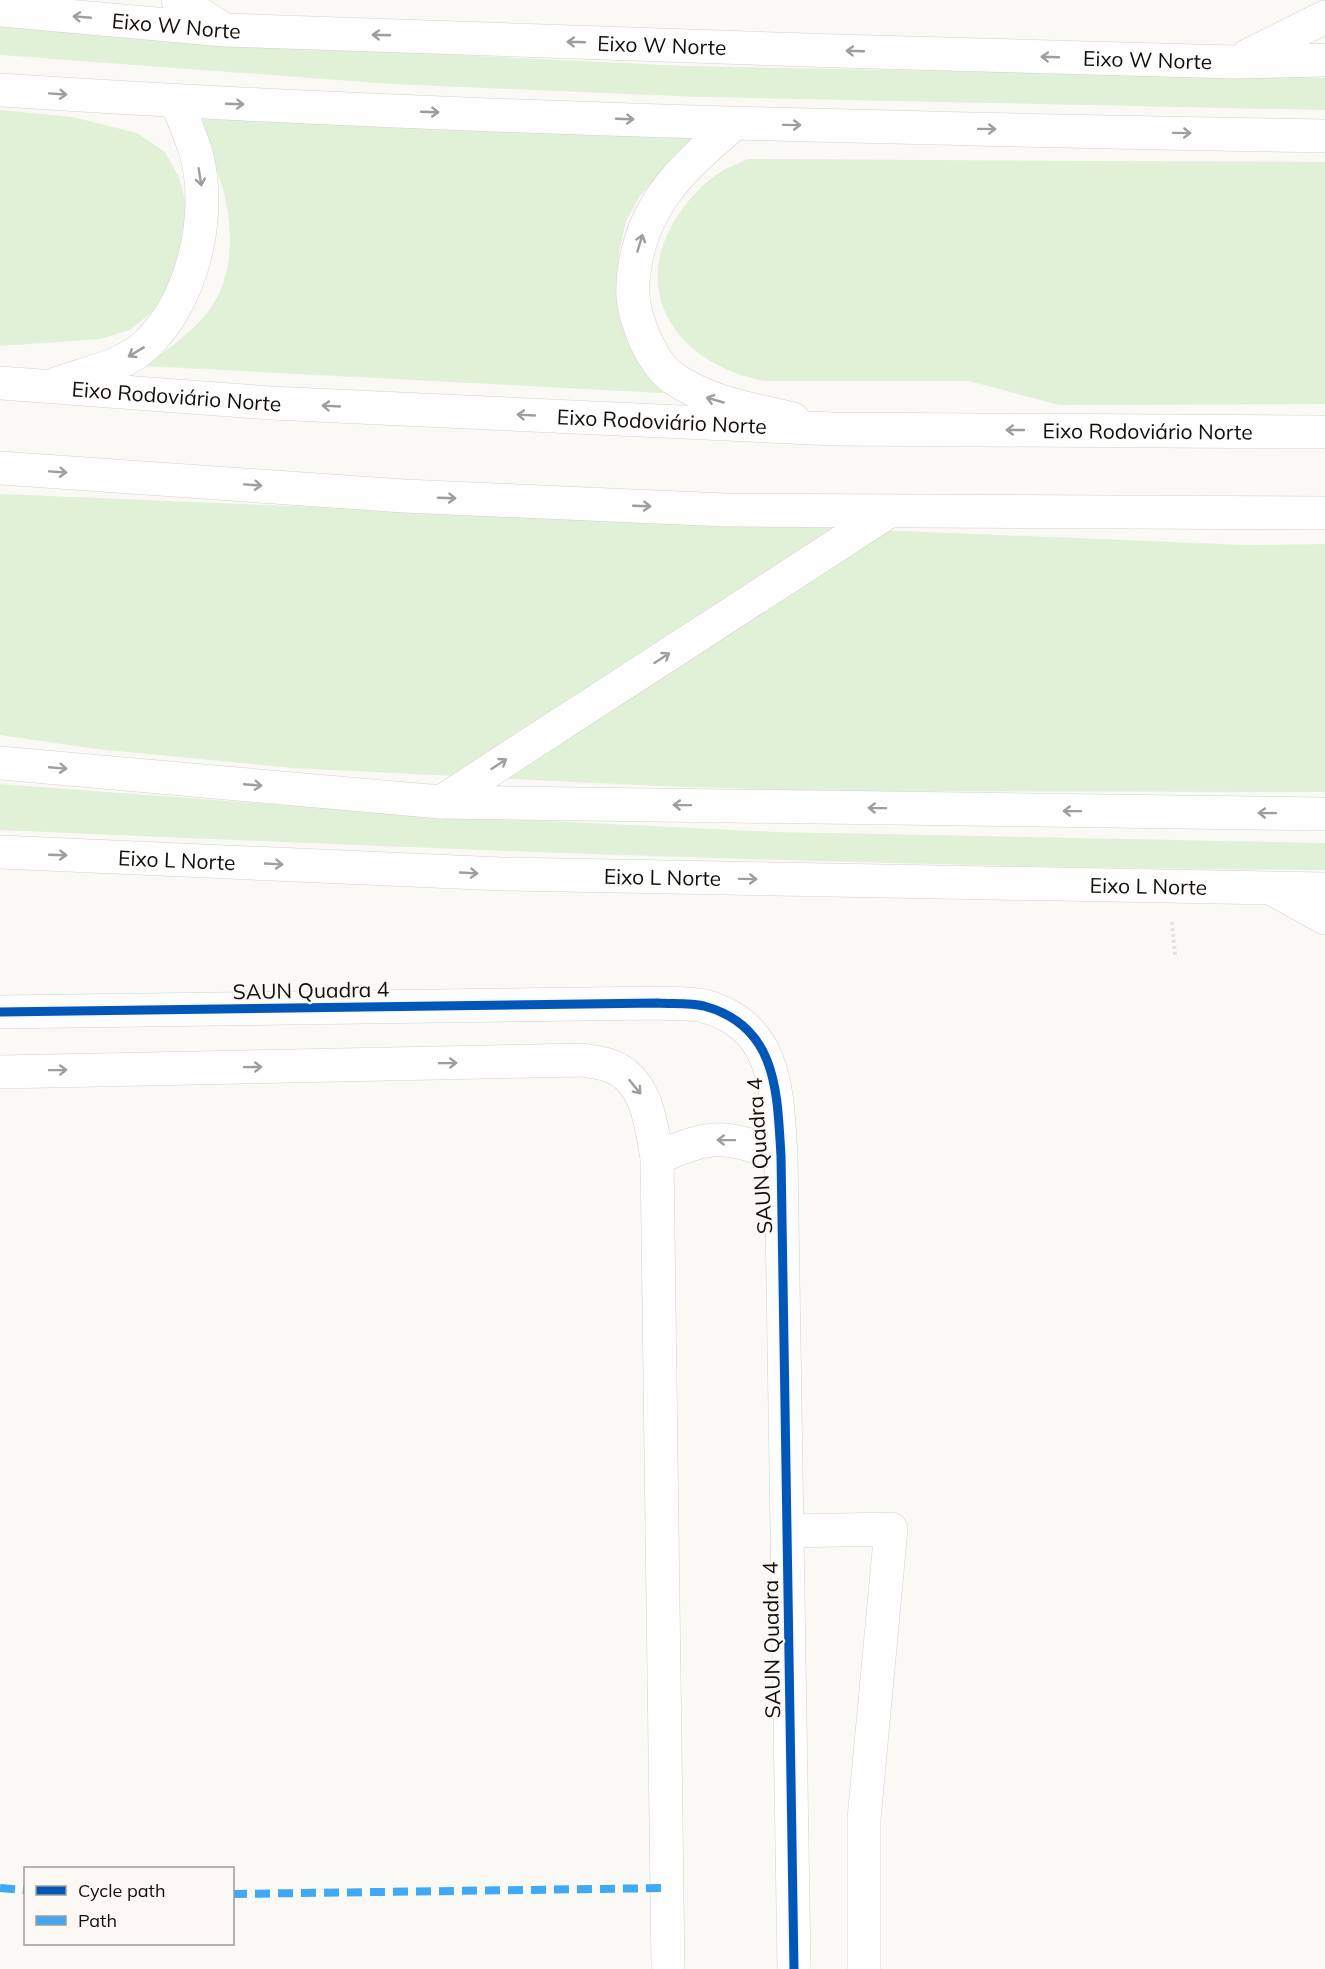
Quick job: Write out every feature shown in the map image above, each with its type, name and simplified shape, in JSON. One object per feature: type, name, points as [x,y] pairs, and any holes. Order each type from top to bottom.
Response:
[{"type":"main road","points":[[178,0],[224,30]]},
{"type":"main road","name":"Eixo W Norte","points":[[0,10],[224,30],[1234,62],[1325,60]]},
{"type":"main road","points":[[1234,62],[1302,31],[1325,17]]},
{"type":"main road","points":[[0,90],[177,102],[734,124],[1325,136]]},
{"type":"main road","points":[[45,387],[118,363],[146,346],[171,316],[196,256],[203,197],[197,154],[177,102]]},
{"type":"main road","points":[[734,124],[688,163],[653,207],[638,246],[632,285],[633,310],[645,340],[670,377],[708,398],[833,429]]},
{"type":"main road","name":"Eixo Rodoviário Norte","points":[[0,383],[271,403],[833,429],[1325,432]]},
{"type":"main road","points":[[0,468],[404,496],[725,510],[1325,513]]},
{"type":"main road","points":[[441,802],[888,512]]},
{"type":"main road","points":[[0,763],[441,802],[1325,814]]},
{"type":"main road","name":"Eixo L Norte","points":[[0,852],[502,874],[1274,890],[1325,889]]},
{"type":"main road","points":[[1274,890],[1325,918]]},
{"type":"main road","name":"SAUN Quadra 4","points":[[0,1011],[658,1003],[702,1006],[728,1016],[752,1032],[770,1064],[776,1086],[781,1156],[794,1969]]},
{"type":"main road","points":[[0,1072],[584,1060],[613,1067],[631,1081],[646,1101],[657,1158],[668,1969]]},
{"type":"main road","points":[[657,1158],[689,1144],[710,1139],[738,1140],[781,1156]]},
{"type":"main road","points":[[788,1531],[891,1528],[864,1819],[864,1969]]},
{"type":"green space","points":[[0,24],[330,49],[685,66],[1325,78],[1325,110],[701,97],[392,84],[0,55]]},
{"type":"green space","points":[[0,110],[73,117],[137,133],[165,152],[179,177],[187,208],[186,245],[163,303],[130,330],[100,339],[0,346]]},
{"type":"green space","points":[[185,114],[698,137],[677,154],[640,196],[626,221],[619,252],[619,279],[681,394],[145,366],[180,340],[199,322],[212,306],[222,287],[227,268],[230,227],[222,185],[209,153]]},
{"type":"green space","points":[[748,159],[1325,162],[1325,404],[1059,405],[969,381],[765,381],[735,373],[709,360],[687,343],[670,322],[661,299],[658,273],[663,244],[686,204],[713,177]]},
{"type":"green space","points":[[0,494],[1245,545],[1325,544],[1325,792],[820,791],[657,786],[292,768],[96,749],[0,735]]},
{"type":"green space","points":[[0,784],[404,814],[775,832],[1325,843],[1325,870],[994,866],[828,861],[0,830]]},
{"type":"marked path","points":[[0,1888],[24,1890]]},
{"type":"marked path","points":[[234,1894],[667,1888]]},
{"type":"cycle path","points":[[0,1012],[658,1003],[704,1006],[728,1016],[747,1029],[760,1046],[769,1065],[778,1109],[781,1156],[794,1969]]}]
